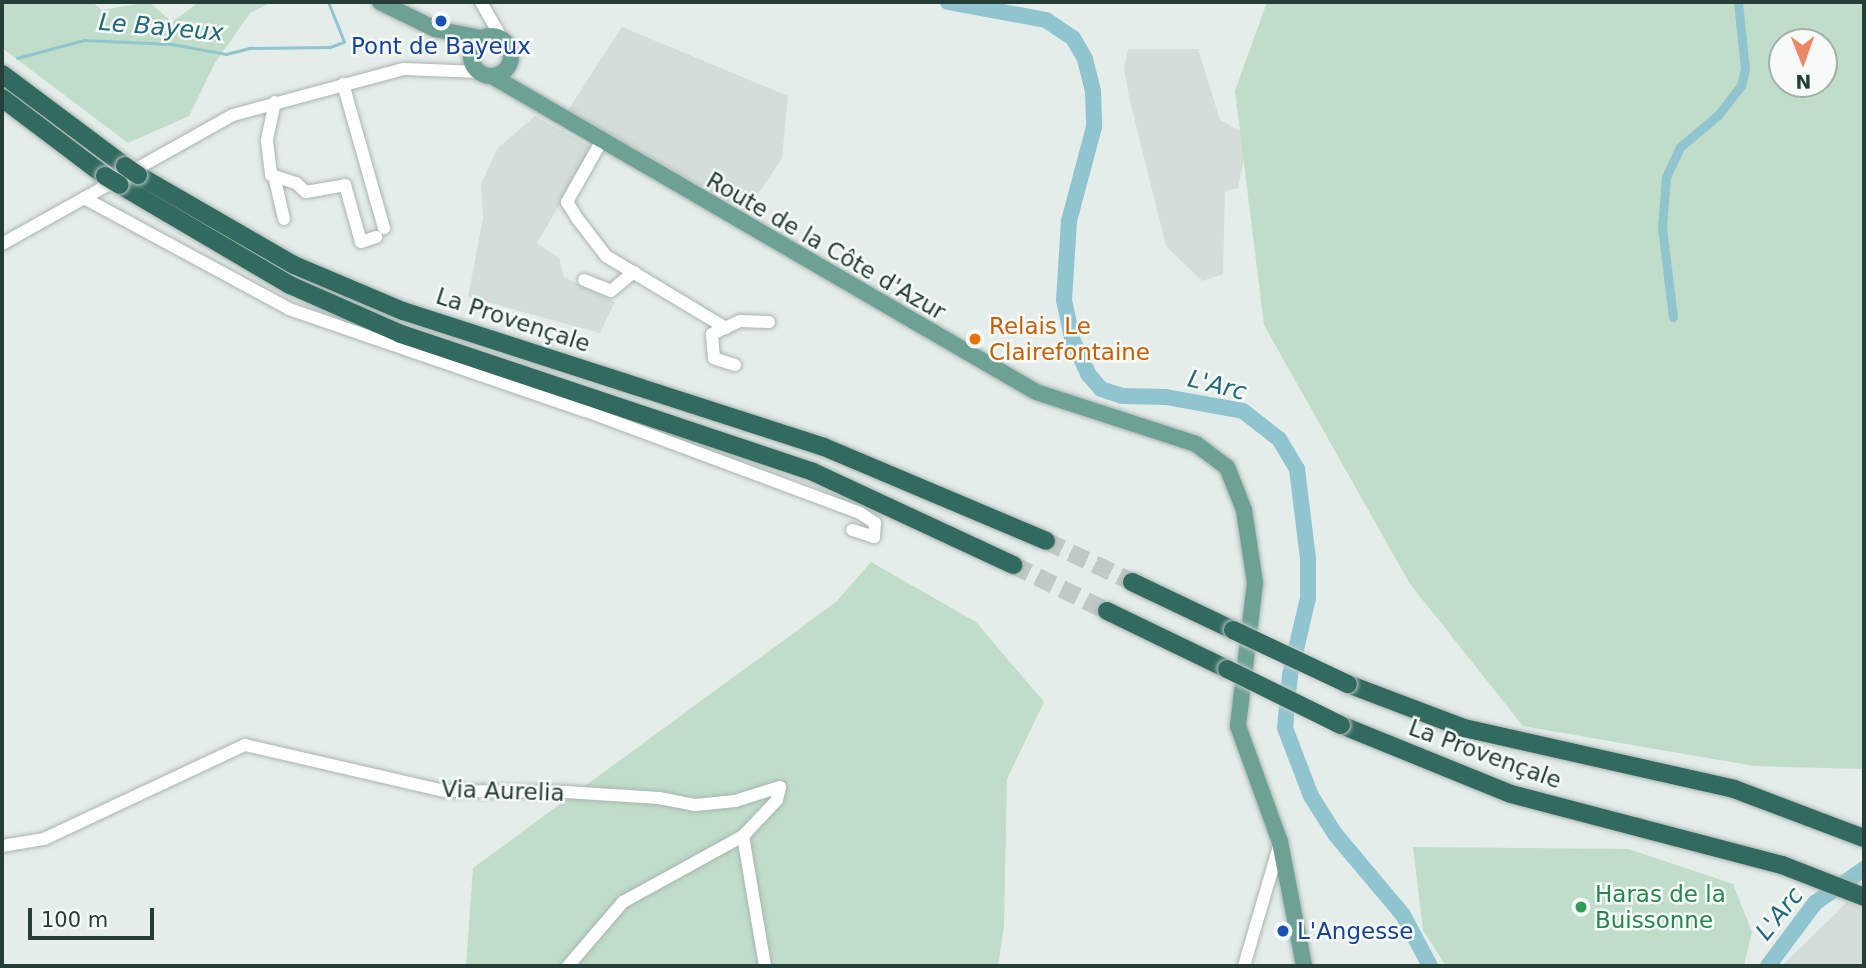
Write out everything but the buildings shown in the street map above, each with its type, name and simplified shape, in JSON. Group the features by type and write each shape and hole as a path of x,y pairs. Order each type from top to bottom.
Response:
{"highway":[{"name":"La Provençale","path":"2,74 132,171 294,265 403,311 824,447 1046,541"},
{"name":"La Provençale","path":"2,98 112,181 290,285 401,334 813,472 1013,565"},
{"name":"La Provençale","path":"1132,582 1348,684 1464,728 1734,789 1841,827 1864,838"},
{"name":"La Provençale","path":"1107,611 1341,725 1511,794 1782,865 1864,897"}],"main road":[{"name":"Route de la Côte d'Azur","path":"380,2 435,29 479,66 601,142 1036,392 1182,439 1218,458 1238,489 1254,569 1238,726 1280,842 1304,966"},
{"name":"Route de la Côte d'Azur","path":"435,29 490,34 511,50 511,61 519,78 552,112"},
{"path":"490,34 479,66 504,71 511,61"}],"street":[{"path":"481,2 490,34"},
{"path":"2,244 213,125 275,102 404,69 479,66"},
{"path":"275,180 296,183 306,192 345,185 361,242 380,233 343,84"},
{"path":"275,102 267,141 284,219"},
{"path":"601,142 568,202 606,256 726,328"},
{"path":"84,198 289,309 586,411 860,513 875,523 874,537 852,530"},
{"path":"584,280 611,291 634,272"},
{"path":"735,365 711,354 712,334 740,321 769,322"},
{"name":"Via Aurelia","path":"2,846 44,839 229,750 264,747 348,772 444,791 579,793 695,805 735,802 780,787 777,800 743,835"},
{"path":"568,966 623,902 743,835 765,966"},
{"path":"1244,966 1280,842"}],"shaded area":[{"path":"622,27 788,96 782,158 746,212 568,110"},
{"path":"1128,49 1198,49 1220,120 1249,136 1238,188 1225,191 1223,274 1202,281 1166,246 1129,97 1124,68"},
{"path":"535,116 593,148 537,243 559,258 564,277 615,302 600,333 468,297 483,218 481,184 497,149"},
{"path":"1847,902 1864,910 1864,966 1782,966"}],"green space":[{"path":"2,2 92,2 102,10 149,2 172,22 199,2 272,2 250,13 215,63 189,116 128,143 2,48"},
{"path":"1267,2 1864,2 1864,769 1754,766 1523,726 1410,584 1264,325 1235,91"},
{"path":"871,562 976,622 1044,702 1007,779 1004,926 998,966 466,966 473,868 836,602"},
{"name":"Haras de la Buissonne","path":"1413,847 1628,849 1733,884 1752,932 1744,966 1446,966 1423,930"}],"waterway":[{"name":"Le Bayeux","path":"17,58 84,40 172,44 226,54 250,48 330,47 344,42 328,2"},
{"name":"L'Arc","path":"948,2 1046,20 1073,38 1085,59 1093,92 1094,127 1069,221 1064,300 1072,339 1088,374 1101,389 1122,396 1166,397 1243,411 1279,439 1297,469 1308,559 1308,598 1290,675 1285,728 1311,796 1335,834 1403,915 1430,966"},
{"path":"1673,317 1662,227 1666,177 1680,147 1718,115 1741,86 1745,69 1738,2"},
{"name":"L'Arc","path":"1768,966 1815,903 1864,869"}],"tunnel":[{"path":"1046,541 1132,582"},
{"path":"1013,565 1107,611"}],"place":[{"name":"Pont de Bayeux","path":"441,21"},
{"name":"Relais Le Clairefontaine","path":"975,339"},
{"name":"Haras de la Buissonne","path":"1581,907"},
{"name":"L'Angesse","path":"1283,931"}]}
